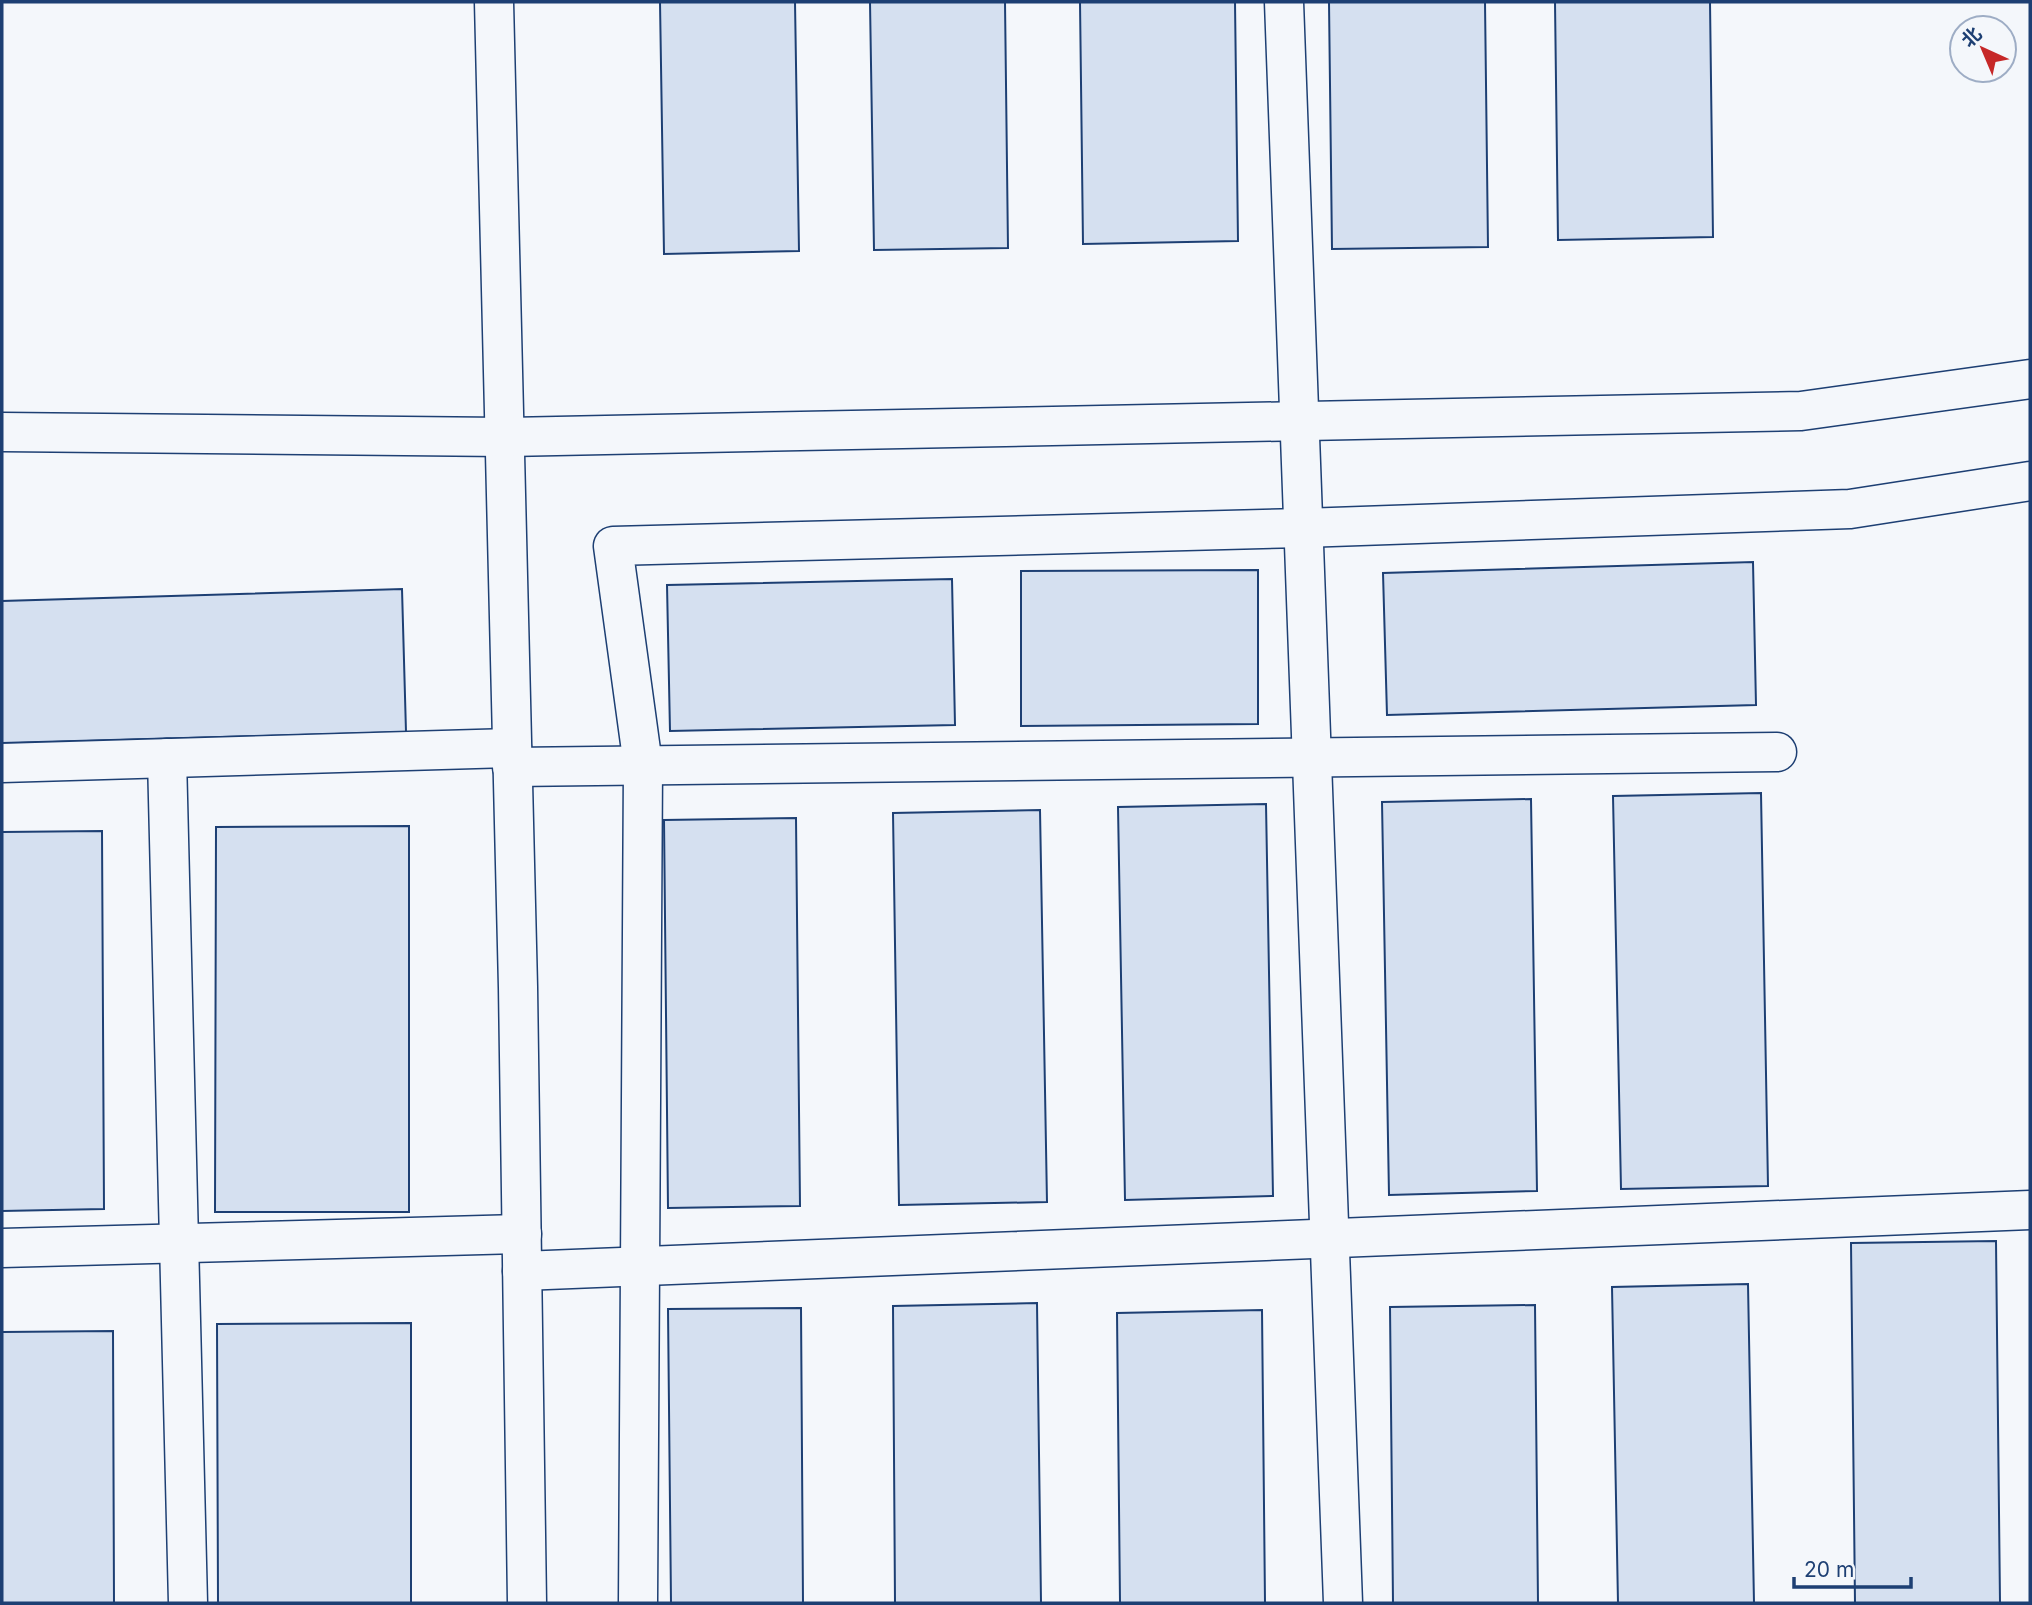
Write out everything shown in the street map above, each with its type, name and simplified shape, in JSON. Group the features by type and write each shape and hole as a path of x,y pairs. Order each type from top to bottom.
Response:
{"street":[{"path":"494,2 512,757 527,1603"},
{"path":"1284,2 1343,1603"},
{"path":"2,432 504,437 1801,411 2030,379"},
{"path":"638,1603 643,765 613,546 1303,528 1850,509 2030,481"},
{"path":"2,763 167,758 512,757 643,765 1777,752"},
{"path":"167,758 188,1603"},
{"path":"2,1248 179,1244 522,1253 638,1266 2030,1210"}],"building":[{"path":"660,2 795,2 799,251 664,254"},
{"path":"870,2 1005,2 1008,248 874,250"},
{"path":"1080,2 1235,2 1238,241 1083,244"},
{"path":"1329,2 1485,2 1488,247 1332,249"},
{"path":"1555,2 1710,2 1713,237 1558,240"},
{"path":"1753,562 1756,705 1387,715 1383,573"},
{"path":"1258,570 1258,724 1021,726 1021,571"},
{"path":"952,579 955,725 670,731 667,585"},
{"path":"402,589 406,732 2,743 2,601"},
{"path":"1761,793 1768,1186 1621,1189 1613,796"},
{"path":"1531,799 1537,1191 1389,1195 1382,802"},
{"path":"1266,804 1273,1196 1125,1200 1118,807"},
{"path":"1040,810 1047,1202 899,1205 893,813"},
{"path":"796,818 800,1206 668,1208 664,820"},
{"path":"409,826 409,1212 215,1212 216,827"},
{"path":"102,831 104,1209 2,1211 2,832"},
{"path":"1996,1241 2000,1603 1855,1603 1851,1243"},
{"path":"1748,1284 1754,1603 1618,1603 1612,1287"},
{"path":"1037,1303 1041,1603 895,1603 893,1306"},
{"path":"1535,1305 1538,1603 1393,1603 1390,1307"},
{"path":"801,1308 803,1603 671,1603 668,1309"},
{"path":"1262,1310 1265,1603 1120,1603 1117,1313"},
{"path":"411,1323 411,1603 218,1603 217,1324"},
{"path":"113,1331 114,1603 2,1603 2,1332"}]}
